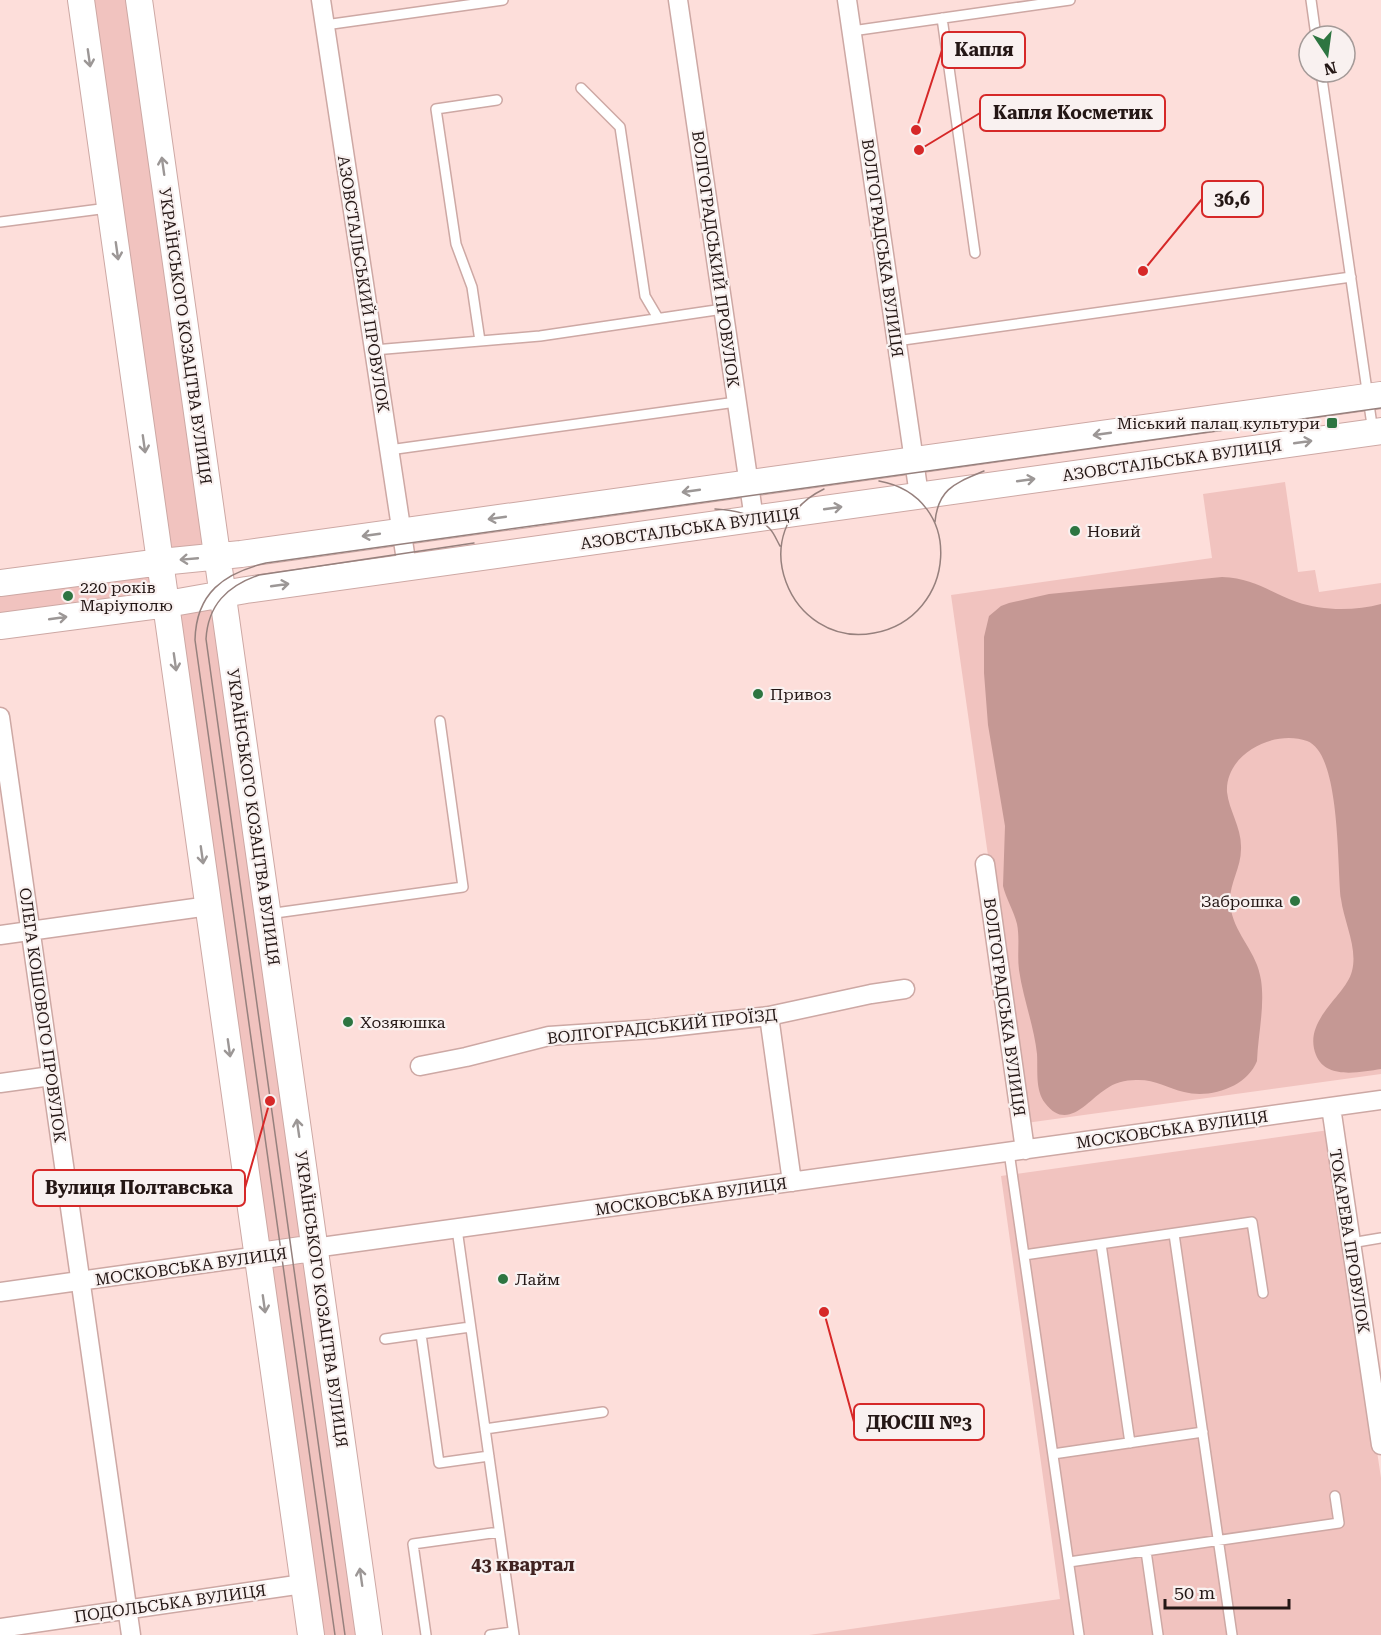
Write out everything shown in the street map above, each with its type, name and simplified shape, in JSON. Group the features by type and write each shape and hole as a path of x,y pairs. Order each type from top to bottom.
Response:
{"street":[{"path":"81,0 310,1635"},
{"name":"УКРАЇНСЬКОГО КОЗАЦТВА ВУЛИЦЯ","path":"139,0 369,1635"},
{"name":"АЗОВСТАЛЬСЬКИЙ ПРОВУЛОК","path":"321,0 407,567"},
{"name":"ВОЛГОГРАДСЬКИЙ ПРОВУЛОК","path":"678,0 754,519"},
{"name":"ВОЛГОГРАДСЬКА ВУЛИЦЯ","path":"848,0 919,495"},
{"path":"0,583 160,562 218,557 1374,396"},
{"name":"АЗОВСТАЛЬСЬКА ВУЛИЦЯ","path":"0,626 1377,431"},
{"name":"ОЛЕГА КОШОВОГО ПРОВУЛОК","path":"0,717 131,1635"},
{"name":"ВОЛГОГРАДСЬКА ВУЛИЦЯ","path":"985,864 1017,1151"},
{"path":"0,935 209,906"},
{"name":"ВОЛГОГРАДСЬКИЙ ПРОЇЗД","path":"420,1066 549,1036 653,1029 769,1016 905,989"},
{"path":"769,1016 792,1182"},
{"path":"0,1083 51,1076"},
{"name":"МОСКОВСЬКА ВУЛИЦЯ","path":"0,1292 1381,1100"},
{"name":"ТОКАРЕВА ПРОВУЛОК","path":"1330,1107 1381,1445"},
{"name":"ПОДОЛЬСЬКА ВУЛИЦЯ","path":"0,1628 303,1584"}],"lane":[{"path":"325,25 503,0"},
{"path":"852,31 1070,0"},
{"path":"1311,0 1314,24"},
{"path":"942,18 975,253"},
{"path":"1323,84 1351,277 1374,396 1377,431"},
{"path":"581,88 621,127 645,296 658,318"},
{"path":"480,341 472,287 456,244 436,109 497,100"},
{"path":"0,222 111,208"},
{"path":"896,341 1351,277"},
{"path":"374,350 540,336 723,309"},
{"path":"389,450 736,402"},
{"path":"268,914 463,887 440,721"},
{"path":"1017,1151 1024,1256 1079,1635"},
{"path":"1024,1256 1252,1222 1263,1293"},
{"path":"457,1229 513,1633 490,1635"},
{"path":"1174,1234 1232,1635"},
{"path":"1351,1243 1381,1238"},
{"path":"1101,1244 1130,1443"},
{"path":"385,1340 470,1327"},
{"path":"421,1334 439,1463 489,1456"},
{"path":"485,1429 603,1412"},
{"path":"1053,1454 1203,1432"},
{"path":"1069,1562 1339,1523 1335,1496"},
{"path":"426,1635 413,1544 499,1532"},
{"path":"1146,1551 1158,1635"}],"shaded area":[{"path":"87,0 134,0 211,551 165,554"},
{"path":"1285,482 1298,572 1315,570 1319,592 1381,583 1381,1074 1026,1123 951,595 1212,558 1203,494"},
{"path":"156,567 161,600 0,623 0,589"},
{"path":"1222,577 1243,580 1297,602 1317,607 1350,609 1381,604 1381,1069 1354,1072 1335,1071 1321,1063 1316,1055 1313,1042 1315,1031 1326,1009 1342,990 1352,971 1352,944 1341,899 1335,813 1326,766 1318,750 1307,741 1294,738 1280,739 1267,742 1243,756 1234,766 1227,792 1241,841 1239,865 1230,894 1231,910 1237,928 1259,970 1262,990 1257,1061 1252,1070 1236,1084 1205,1094 1184,1092 1149,1081 1124,1081 1109,1087 1077,1111 1061,1115 1045,1103 1040,1092 1036,1044 1019,970 1017,924 1003,886 1005,826 988,725 984,673 984,637 989,616 1001,606 1009,603 1049,594"},
{"path":"218,600 309,1244 262,1250 173,608"},
{"path":"1329,1130 1381,1478 1381,1635 809,1635 1060,1599 1001,1176"},
{"path":"310,1255 364,1635 316,1635 264,1261"}],"tram line":[{"path":"335,1635 195,640 201,610 215,588 225,579 237,573 266,563 1381,408"},
{"path":"935,522 944,494 957,483 984,471"},
{"path":"824,489 799,507 785,531 781,556 786,582 799,605 819,623 844,633 874,633 902,623 922,605 935,583 941,557 938,532 927,509 907,492 879,481"},
{"path":"715,509 751,516 771,531 780,546"},
{"path":"345,1635 206,639 211,616 221,598 238,585 259,575 474,543"}],"place":[{"name":"Капля","path":"916,130"},
{"name":"Капля Косметик","path":"919,150"},
{"name":"36,6","path":"1143,271"},
{"name":"Міський палац культури","path":"1332,423"},
{"name":"Новий","path":"1075,531"},
{"name":"220 років Маріуполю","path":"68,596"},
{"name":"Привоз","path":"758,694"},
{"name":"Заброшка","path":"1295,901"},
{"name":"Хозяюшка","path":"348,1022"},
{"name":"Вулиця Полтавська","path":"270,1101"},
{"name":"Лайм","path":"503,1279"},
{"name":"ДЮСШ №3","path":"824,1312"}],"district":[{"name":"43 квартал","path":"523,1565"}]}
